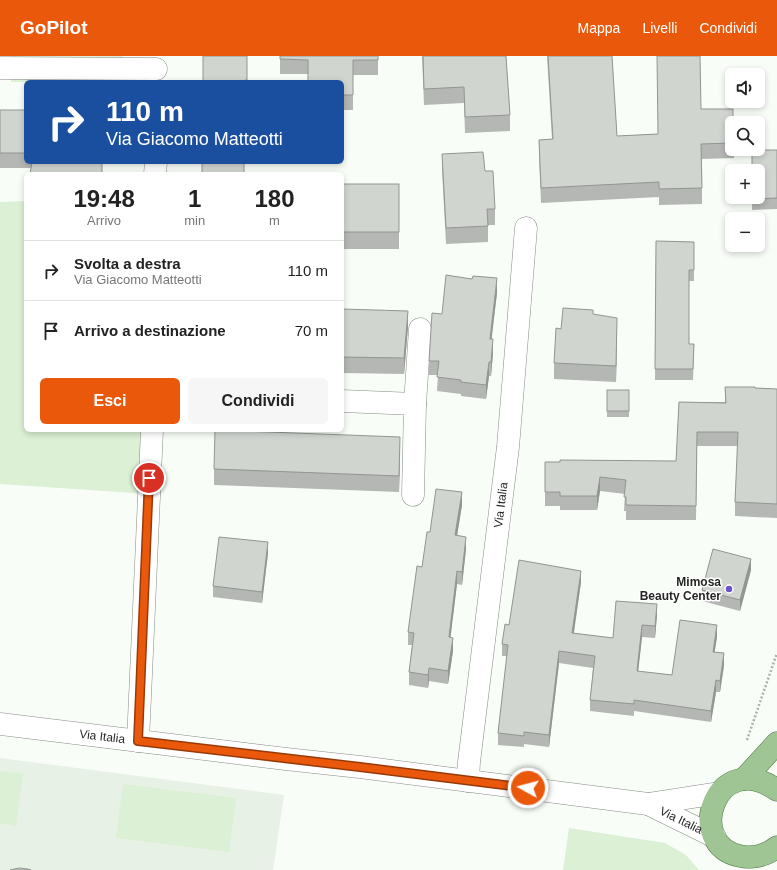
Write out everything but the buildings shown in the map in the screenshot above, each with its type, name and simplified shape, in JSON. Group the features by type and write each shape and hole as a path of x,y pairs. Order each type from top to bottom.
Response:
{"main road":[{"path":"744,779 777,742"},
{"path":"764,858 748,858 722,852 711,826 710,814 713,803 719,793 726,786 735,781 756,779 768,783 777,790"}],"street":[{"path":"0,68 156,69"},
{"path":"0,82 24,82"},
{"name":"Via Italia","path":"468,780 508,447 526,228"},
{"path":"413,495 415,404 420,329"},
{"path":"344,402 415,404"},
{"path":"138,741 152,432"},
{"name":"Via Italia","path":"0,724 468,780 648,804 719,793"},
{"name":"Via Italia","path":"648,804 722,852"}],"path":[{"path":"745,743 777,654"}],"shaded area":[{"path":"0,758 284,795 273,870 0,870"}],"green space":[{"path":"11,56 122,56 120,80 24,80 24,82 11,82"},
{"path":"24,201 24,432 152,432 148,494 0,484 0,202"},
{"path":"0,771 23,774 16,826 0,823"},
{"path":"123,784 236,798 229,852 116,838"},
{"path":"569,828 665,843 686,855 699,870 563,870"}],"place":[{"name":"Mimosa Beauty Center","path":"729,589"}],"route":[{"path":"149,478 138,741 528,788"}]}
